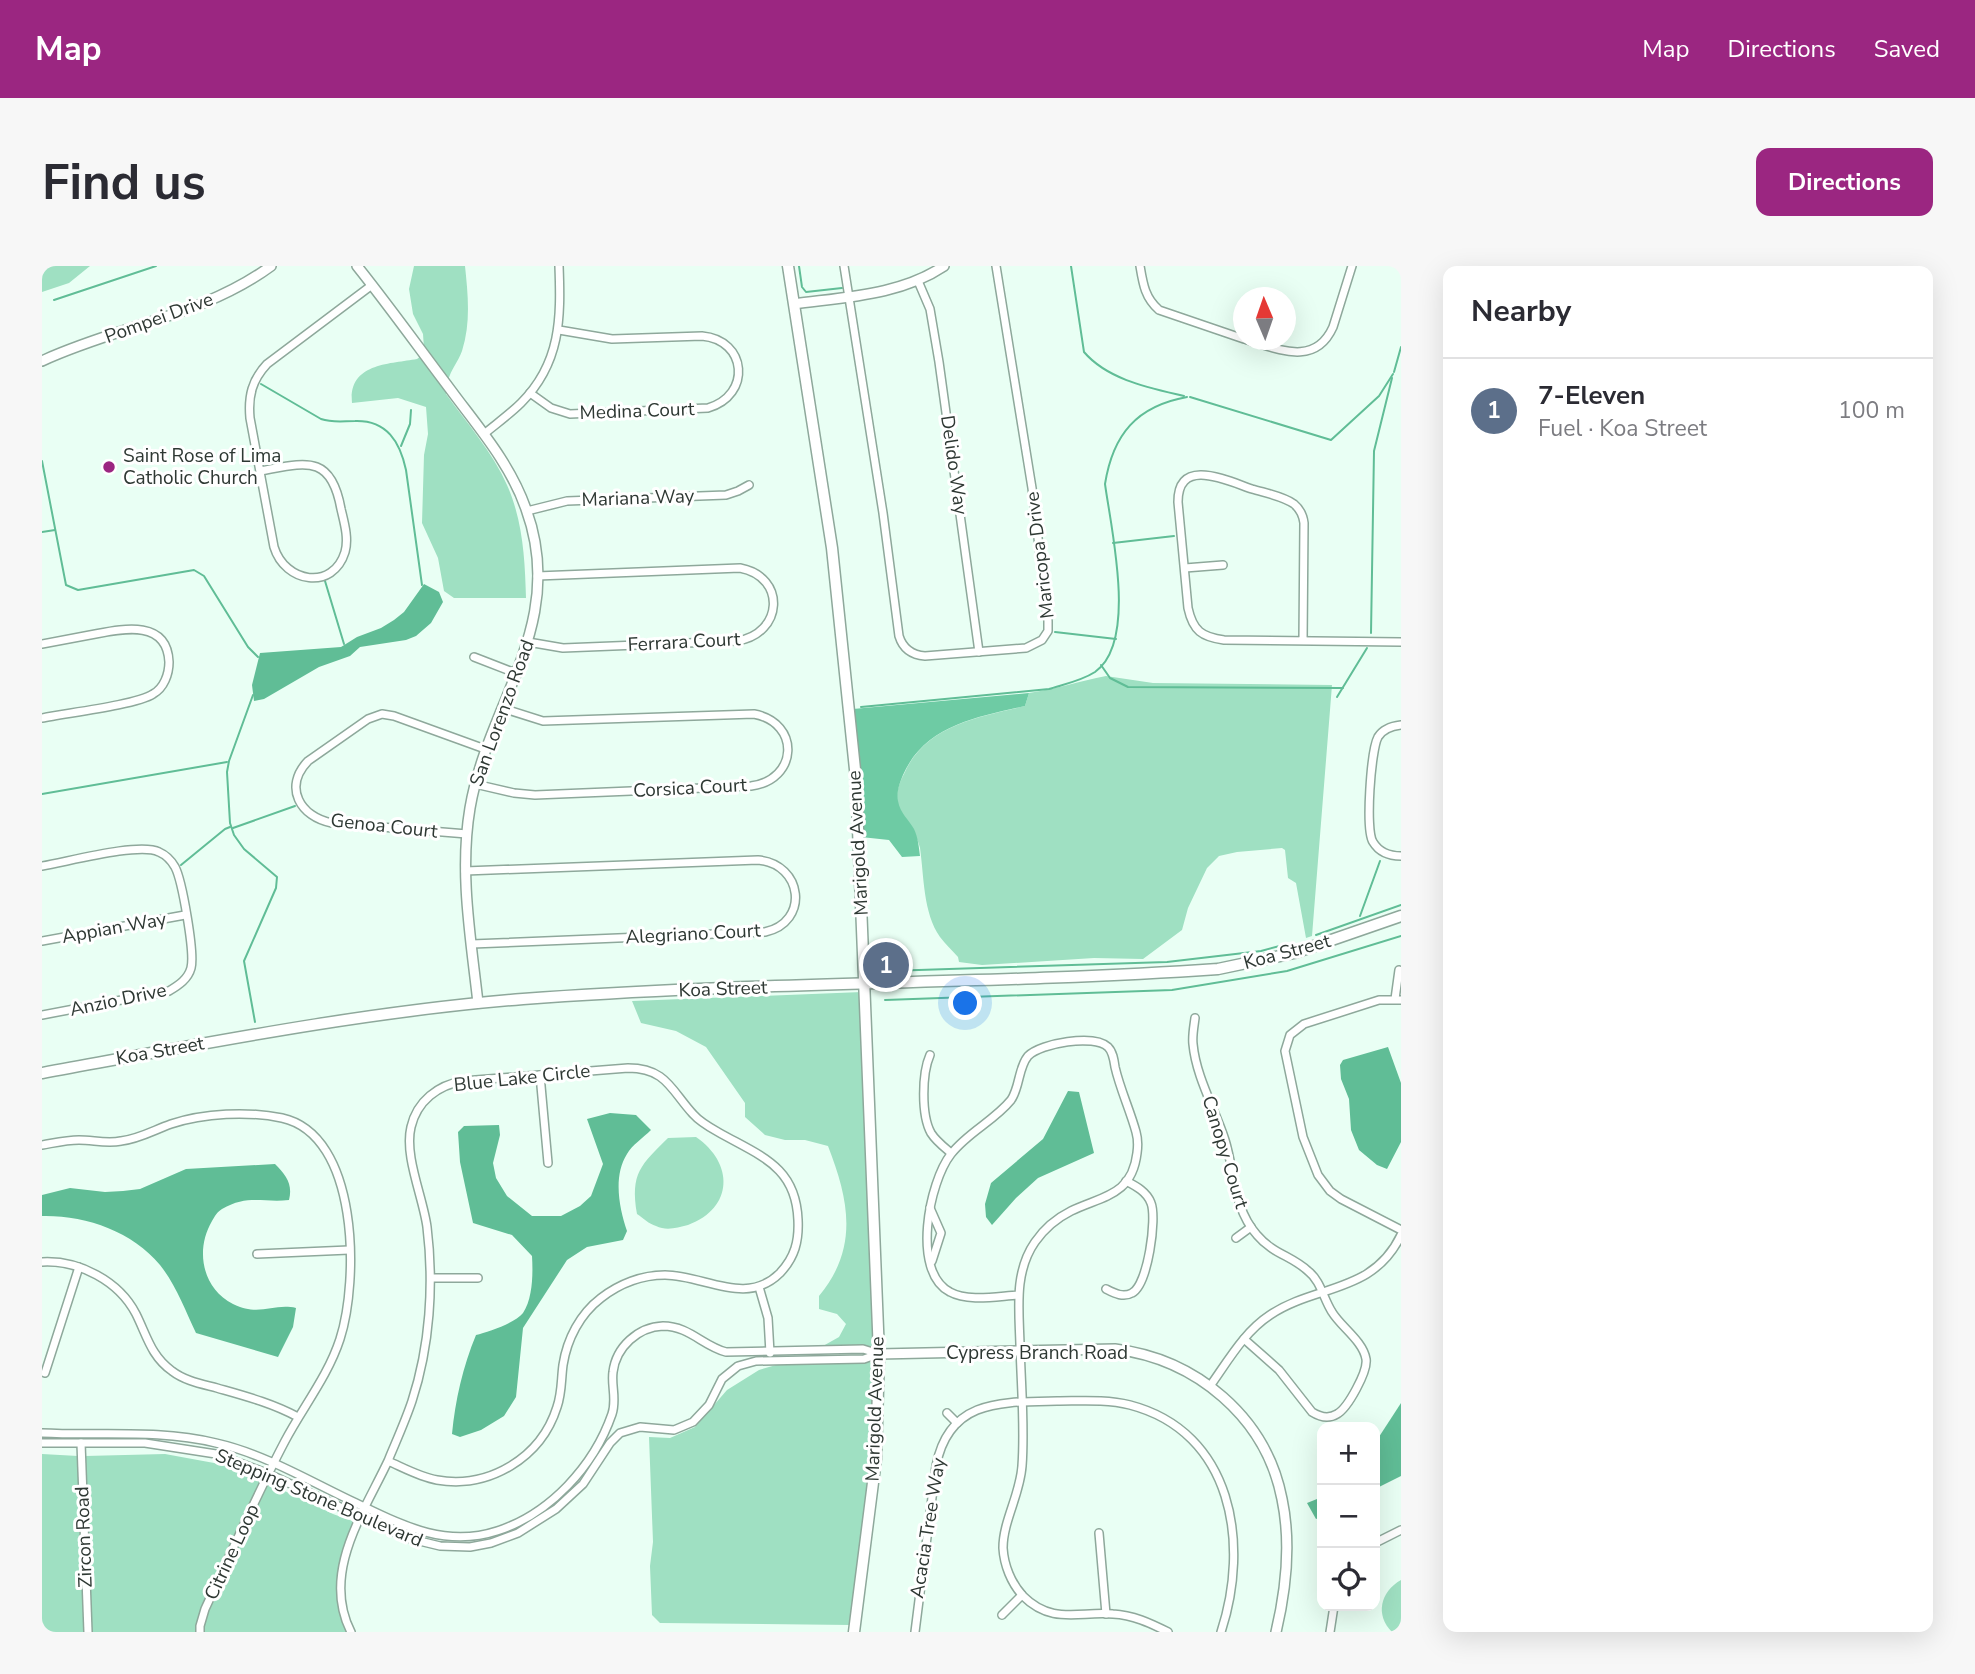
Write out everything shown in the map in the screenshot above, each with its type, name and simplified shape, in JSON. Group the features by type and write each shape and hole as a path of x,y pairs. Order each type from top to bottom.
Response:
{"main road":[{"name":"Marigold Avenue","path":"788,266 827,511 856,779 878,1354 876,1459 854,1632"},
{"name":"Koa Street","path":"42,1073 266,1032 478,1003 558,997 1218,968 1294,953 1401,916"}],"street":[{"name":"Pompei Drive","path":"42,361 205,303 240,287 271,266"},
{"name":"San Lorenzo Road","path":"358,266 507,467 527,511 536,554 534,617 528,642 518,674 485,749 475,784 467,835 465,871 478,1003"},
{"path":"484,434 530,393 548,362 559,330 559,266"},
{"name":"Maricopa Drive","path":"844,266 901,641 911,653 921,656 1031,647 1042,640 1048,627 1032,488 996,266"},
{"path":"794,304 888,289 918,281 944,266"},
{"path":"1140,266 1144,291 1159,310 1233,335"},
{"path":"1285,350 1307,351 1318,346 1328,336 1352,266"},
{"name":"Delido Way","path":"918,281 930,309 939,362 979,652"},
{"path":"260,471 306,464 320,469 333,480 338,492 347,541 341,561 332,570 318,577 300,577 290,572 279,559 274,547 260,471 249,409 250,392 259,374 272,360 372,285"},
{"name":"Medina Court","path":"530,393 557,411 578,414 708,408 728,399 737,385 739,373 736,358 727,345 714,338 702,336 612,339 559,330"},
{"path":"1303,641 1304,523 1301,512 1293,503 1207,475 1198,474 1189,478 1182,484 1178,495 1185,568 1191,619 1196,629 1205,637 1224,640 1303,641 1401,642"},
{"name":"Mariana Way","path":"527,511 560,501 726,495 749,485"},
{"path":"1185,568 1223,565"},
{"name":"Ferrara Court","path":"528,642 563,648 744,640 756,636 765,628 773,609 773,597 766,583 757,574 740,569 537,576"},
{"path":"42,644 124,629 139,629 150,632 160,640 169,660 168,674 163,684 148,697 42,718"},
{"path":"474,657 518,674"},
{"name":"Corsica Court","path":"475,784 514,793 535,794 751,786 773,779 786,759 787,744 782,730 770,719 754,714 542,721 502,708"},
{"name":"Genoa Court","path":"467,835 324,821 308,813 301,805 297,795 297,779 308,761 377,715 394,716 485,749"},
{"path":"1401,725 1386,729 1376,740 1368,826 1372,841 1379,849 1389,855 1401,856"},
{"name":"Anzio Drive","path":"42,866 137,849 159,852 168,858 176,869 193,959 190,971 180,985 164,992 42,1015"},
{"name":"Alegriano Court","path":"465,871 758,860 776,864 786,871 795,891 794,907 789,917 779,927 765,932 472,944"},
{"name":"Appian Way","path":"42,941 186,915"},
{"path":"1210,1385 1244,1339 1274,1312 1355,1282 1387,1256 1401,1233 1341,1199 1318,1175 1303,1137 1285,1051 1290,1035 1300,1026 1380,1000 1398,999 1399,970"},
{"name":"Canopy Court","path":"1195,1018 1192,1042 1196,1060 1224,1139 1240,1206 1251,1227 1271,1249 1311,1273 1333,1315 1368,1353 1365,1371 1344,1408 1322,1420 1312,1412 1279,1370 1244,1339"},
{"path":"1019,1295 957,1296 937,1282 931,1265 928,1225 930,1204 937,1180 951,1153 1009,1103 1016,1092 1025,1055 1058,1043 1093,1041 1108,1047 1112,1055 1137,1138 1136,1161 1126,1181 1111,1195 1069,1212 1044,1231 1024,1262 1019,1295 1021,1472 1004,1536 1003,1551 1008,1571 1022,1595 1043,1609 1058,1615 1106,1614 1139,1619 1168,1632"},
{"path":"930,1055 925,1073 926,1121 933,1135 951,1153"},
{"name":"Blue Lake Circle","path":"351,1632 344,1618 339,1596 340,1572 346,1549 388,1461 412,1401 425,1349 430,1278 426,1223 410,1149 410,1132 416,1112 431,1095 450,1084 628,1068 651,1071 670,1084 701,1122 766,1160 782,1172 792,1187 797,1202 797,1245 785,1268 759,1287"},
{"path":"540,1075 548,1163"},
{"name":"Citrine Loop","path":"42,1145 70,1140 118,1142 173,1123 221,1116 267,1116 290,1120 316,1137 330,1157 345,1205 349,1250 348,1308 340,1338 328,1369 273,1463 205,1609 200,1632"},
{"path":"1106,1289 1123,1295 1134,1292 1141,1283 1148,1256 1152,1203 1143,1191 1126,1181"},
{"path":"930,1204 941,1233 931,1265"},
{"path":"1236,1238 1251,1227"},
{"path":"257,1254 349,1250"},
{"path":"42,1262 79,1267 111,1284 135,1313 151,1351 176,1374 194,1382 264,1401 298,1417"},
{"path":"45,1373 79,1267"},
{"path":"388,1461 428,1478 457,1481 489,1476 517,1462 540,1440 554,1416 560,1399 564,1359 573,1331 592,1306 620,1285 638,1279 661,1275 689,1278 732,1289 759,1287 768,1318 770,1361"},
{"path":"430,1278 478,1278"},
{"name":"Stepping Stone Boulevard","path":"42,1433 111,1432 181,1436 217,1443 273,1463 410,1529 436,1536 469,1536 502,1529 528,1516 554,1498 584,1467 614,1409 613,1374 616,1360 626,1343 637,1334 654,1327 673,1327 685,1330 720,1350 863,1349 878,1354"},
{"name":"Cypress Branch Road","path":"878,1354 1101,1349 1128,1351 1170,1363 1210,1385 1237,1410 1254,1431 1267,1454 1280,1490 1285,1516 1285,1556 1277,1632"},
{"name":"Stepping Stone Boulevard","path":"42,1443 145,1443 181,1447 226,1457 407,1538 433,1545 470,1547 510,1537 535,1524 573,1495 588,1479 610,1443 620,1433 635,1428 669,1430 689,1424 704,1413 720,1382 734,1369 749,1362 864,1359 878,1354"},
{"name":"Acacia Tree Way","path":"915,1632 937,1458 943,1442 957,1423 986,1405 1095,1400 1132,1405 1170,1422 1203,1452 1222,1484 1232,1520 1230,1595 1221,1632"},
{"path":"947,1413 957,1423"},
{"name":"Zircon Road","path":"81,1443 88,1632"},
{"path":"1380,1540 1401,1530"},
{"path":"1099,1533 1106,1614"},
{"path":"1002,1615 1022,1595"},
{"path":"1330,1632 1333,1611"}],"shaded area":[{"path":"42,266 90,266 69,283 42,292"},
{"path":"414,266 465,266 467,330 462,351 448,381 424,349 423,334 413,314 409,289"},
{"path":"421,356 487,450 507,485 520,527 526,598 454,598 444,591 438,558 422,523 424,455 428,434 426,407 398,398 352,403 357,380 364,373 373,368"},
{"path":"424,584 439,592 443,602 431,623 416,636 360,647 350,656 319,667 264,699 254,701 252,685 260,653 341,647 394,620 404,612"},
{"path":"1106,676 1153,683 1332,685 1312,936 1306,938 1296,883 1288,878 1285,850 1282,848 1219,856 1207,868 1188,908 1182,930 1143,959 1094,958 982,965 959,962 958,957 940,937 930,917 920,848 898,806 898,790 913,757 925,744 955,726 1025,706 1029,693"},
{"path":"1029,693 1025,706 989,714 955,726 939,734 913,758 902,778 898,798 901,809 915,832 920,856 902,857 889,840 861,837 853,709"},
{"path":"862,992 875,1349 863,1345 823,1346 839,1337 846,1324 837,1314 819,1309 819,1296 832,1278 845,1242 845,1205 828,1146 765,1135 745,1117 745,1103 706,1047 676,1031 641,1023 632,1001"},
{"path":"1388,1047 1401,1083 1401,1142 1387,1169 1377,1165 1359,1150 1351,1130 1349,1099 1341,1079 1340,1065 1343,1060"},
{"path":"1068,1091 1079,1092 1094,1153 1038,1178 992,1225 986,1217 985,1204 991,1183 1043,1139"},
{"path":"610,1113 636,1115 651,1130 629,1151 620,1172 620,1202 627,1231 623,1240 587,1247 567,1260 523,1328 516,1397 504,1416 481,1430 460,1437 452,1434 460,1384 476,1335 508,1324 523,1313 531,1293 532,1270 532,1256 512,1235 473,1223 460,1162 458,1132 464,1126 499,1125 500,1135 493,1163 496,1178 507,1196 532,1216 561,1216 580,1206 591,1196 603,1164 587,1119"},
{"path":"696,1137 717,1159 724,1184 721,1197 714,1208 688,1225 668,1229 651,1224 637,1214 635,1200 637,1179 644,1163 668,1138"},
{"path":"275,1164 288,1180 289,1200 248,1200 222,1209 207,1232 203,1256 204,1267 214,1288 233,1304 258,1310 296,1308 293,1327 278,1357 196,1333 166,1273 149,1253 122,1234 75,1218 42,1216 42,1195 70,1188 123,1191 140,1189 186,1169"},
{"path":"876,1359 873,1458 852,1625 660,1623 652,1615 650,1566 653,1542 649,1437 670,1438 695,1427 727,1390 759,1370 776,1365 864,1362"},
{"path":"1401,1403 1401,1476 1380,1486 1380,1485 1380,1435"},
{"path":"42,1454 78,1456 85,1632 42,1632"},
{"path":"165,1454 225,1465 262,1481 202,1607 197,1632 91,1632 85,1456"},
{"path":"268,1483 355,1522 337,1576 338,1604 347,1632 203,1632 208,1610"},
{"path":"1317,1499 1317,1519 1316,1519 1307,1503"},
{"path":"1401,1580 1401,1632 1392,1632 1383,1618 1382,1604 1388,1591"}],"waterway":[{"path":"54,300 156,266"},
{"path":"799,266 802,287 806,292 842,288"},
{"path":"1071,266 1084,352 1094,362 1117,376 1184,396"},
{"path":"1394,372 1401,347"},
{"path":"1190,397 1331,440 1379,396 1393,374"},
{"path":"1371,633 1374,451 1392,378"},
{"path":"261,384 321,419 376,424 396,442 406,470 422,585"},
{"path":"861,707 1049,689 1095,672 1108,657 1116,636 1119,611 1116,555 1105,484 1114,451 1121,437 1141,415 1169,401 1187,397"},
{"path":"401,446 410,424 411,410"},
{"path":"42,461 66,585 78,590 194,570 204,576 248,647 258,657"},
{"path":"42,532 55,530"},
{"path":"1113,543 1174,536"},
{"path":"325,581 344,644"},
{"path":"1055,632 1116,639"},
{"path":"1337,697 1367,648"},
{"path":"1101,665 1110,678 1128,687 1343,688"},
{"path":"253,695 227,772 230,823 234,835 244,849 277,877 276,888 244,961 255,1022"},
{"path":"42,794 227,762"},
{"path":"233,828 295,806"},
{"path":"181,865 230,827"},
{"path":"1360,916 1380,861"},
{"path":"1316,935 1401,905"},
{"path":"885,1000 1172,990 1287,971 1401,936"},
{"path":"888,971 1167,962 1261,951 1287,944"}],"place":[{"name":"Saint Rose of Lima Catholic Church","path":"109,467"},
{"name":"7-Eleven","path":"886,965"}]}
